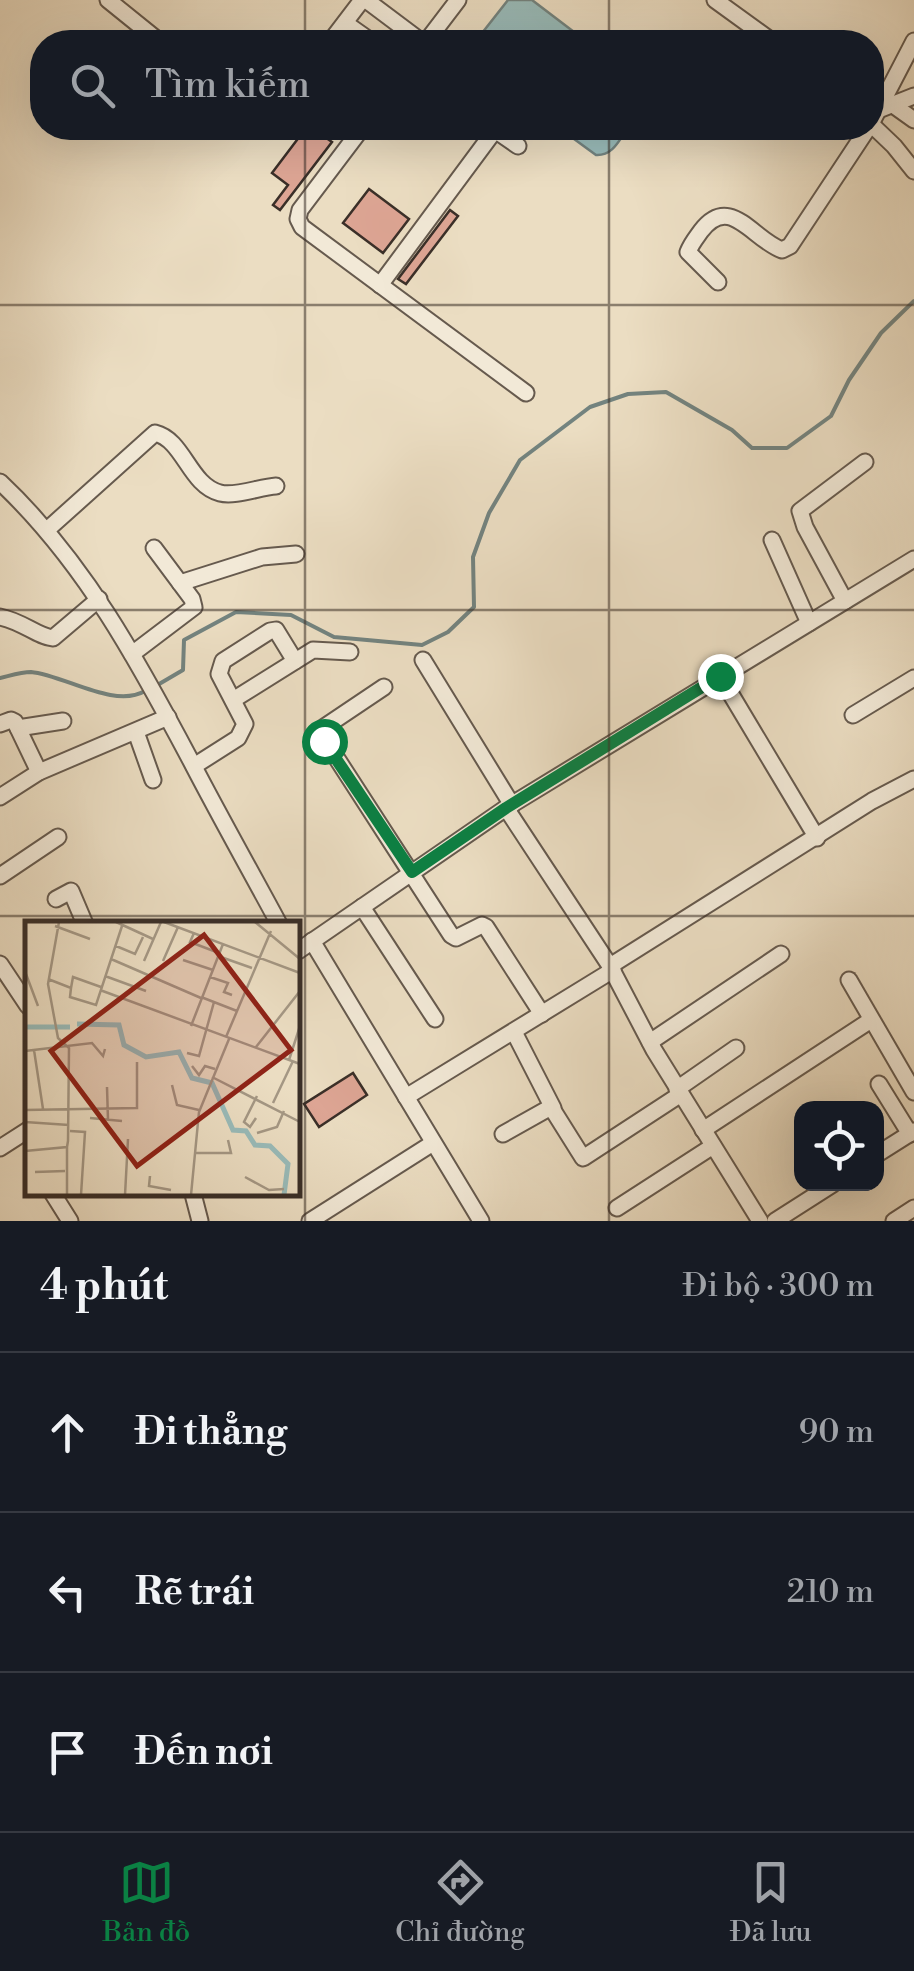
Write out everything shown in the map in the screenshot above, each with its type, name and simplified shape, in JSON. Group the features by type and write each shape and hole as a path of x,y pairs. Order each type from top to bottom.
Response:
{"street":[{"path":"108,0 145,30"},
{"path":"339,30 364,0 407,30"},
{"path":"434,30 458,0"},
{"path":"715,0 756,30"},
{"path":"384,30 393,20"},
{"path":"344,23 355,30"},
{"path":"884,97 914,41"},
{"path":"884,111 914,96"},
{"path":"893,105 914,120"},
{"path":"884,134 914,171"},
{"path":"353,140 300,210 298,219 302,227 526,393"},
{"path":"380,285 484,140"},
{"path":"510,140 518,146"},
{"path":"718,282 688,252 709,221 719,216 734,217 770,246 782,250 790,246 858,140"},
{"path":"48,529 155,433 170,441 197,476 218,492 276,486"},
{"path":"845,601 805,527 800,510 865,462"},
{"path":"0,482 48,529 99,599 157,697 277,921"},
{"path":"772,540 809,623"},
{"path":"132,654 194,607 154,548"},
{"path":"180,583 262,557 296,554"},
{"path":"300,949 509,807 914,559"},
{"path":"0,617 54,638 99,599"},
{"path":"194,766 242,732 245,724 219,668 223,662 270,631 280,633 296,660"},
{"path":"233,700 313,650 350,652"},
{"path":"422,660 509,807 612,968 650,1042 754,1219"},
{"path":"720,676 817,838"},
{"path":"853,715 914,678"},
{"path":"384,687 322,728 320,734 454,938 482,924 542,1014"},
{"path":"0,797 38,772 168,717"},
{"path":"0,724 11,720 18,728 38,772"},
{"path":"18,728 63,721"},
{"path":"136,732 154,780"},
{"path":"406,1097 514,1032 872,800 914,779"},
{"path":"0,876 58,837"},
{"path":"56,899 71,891 84,921"},
{"path":"362,907 435,1019"},
{"path":"312,941 481,1221"},
{"path":"650,1042 781,954"},
{"path":"0,964 25,1002"},
{"path":"848,980 914,1092"},
{"path":"703,1130 872,1020"},
{"path":"514,1032 583,1158 736,1048"},
{"path":"879,1084 912,1132 884,1150"},
{"path":"503,1134 553,1108"},
{"path":"0,1148 25,1138"},
{"path":"310,1221 433,1143"},
{"path":"617,1208 713,1146"},
{"path":"775,1221 822,1191"},
{"path":"54,1196 70,1221"},
{"path":"194,1196 200,1221"},
{"path":"894,1221 914,1208"}],"water":[{"path":"508,0 532,0 571,30 484,30"},
{"path":"575,140 619,140 611,150 596,155"}],"building":[{"path":"297,140 332,142 280,210 273,205 288,185 272,173"},
{"path":"369,189 409,219 383,253 343,223"},
{"path":"450,210 458,216 406,284 398,279"},
{"path":"353,1073 367,1095 319,1127 304,1104"}],"waterway":[{"path":"154,687 183,670 184,640 236,612 291,615 334,637 422,645 448,632 474,607 473,557 489,513 520,460 590,407 628,394 666,392 732,430 752,448 787,448 831,416 849,380 881,333 914,301"},
{"path":"0,678 31,672 104,694 133,695 145,691"}],"route":[{"path":"324,741 412,872 506,808 720,676"}]}
